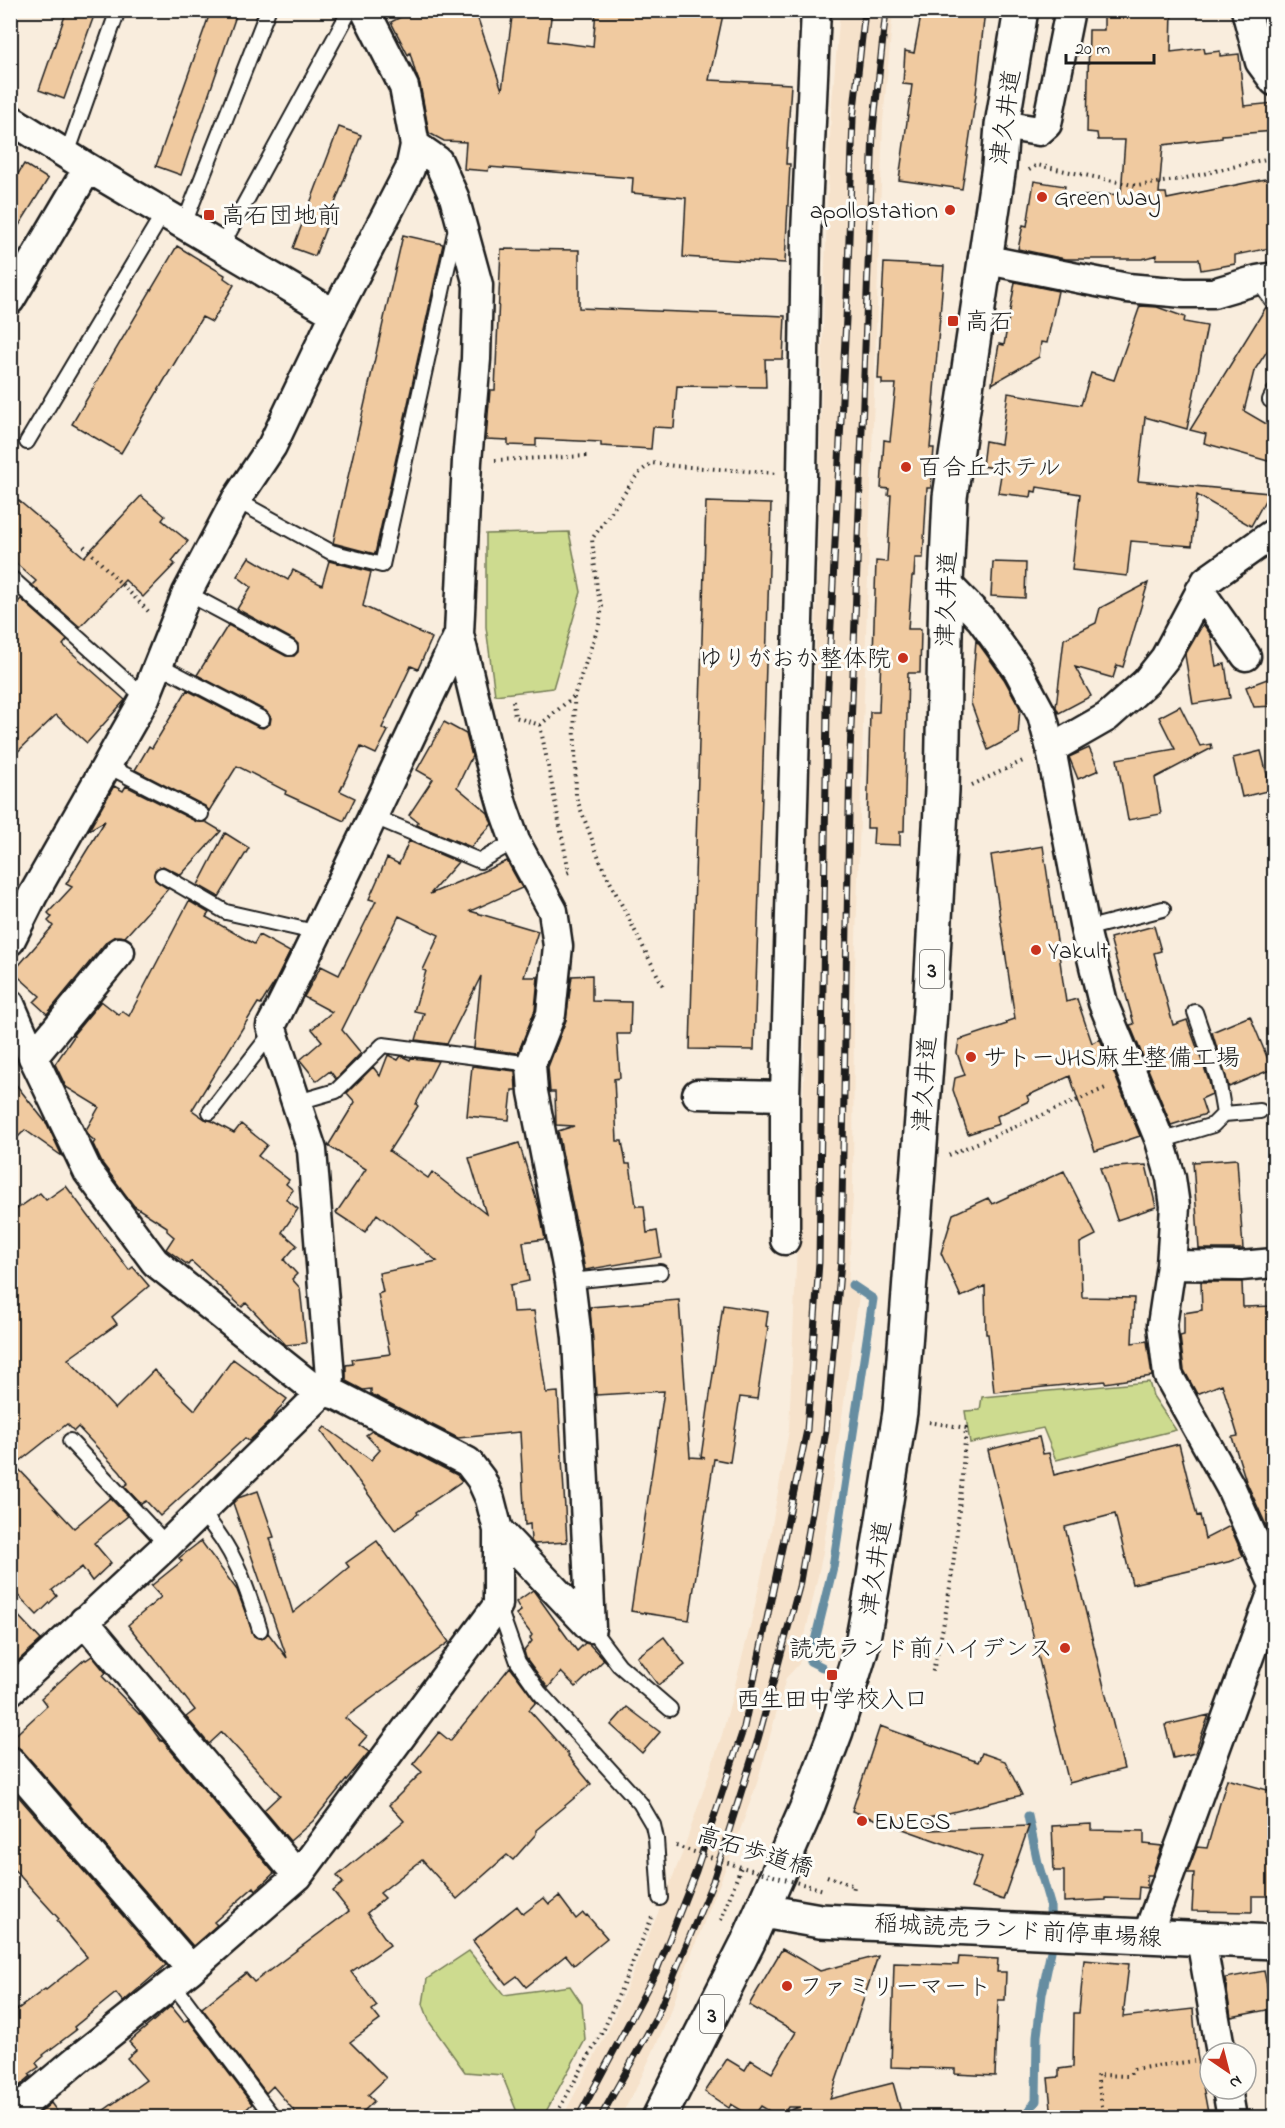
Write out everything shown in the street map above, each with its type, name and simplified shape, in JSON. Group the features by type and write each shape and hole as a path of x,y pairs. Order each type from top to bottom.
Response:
{"main road":[{"name":"津久井道","path":"659,2118 763,1911 806,1810 832,1741 861,1649 872,1589 900,1412 932,976 942,790 950,497 983,259 999,166 1002,125 1021,10"},
{"name":"稲城読売ランド前停車場線","path":"763,1911 820,1921 1275,1942"}],"street":[{"path":"10,941 33,895 145,698 187,593 236,500 272,446 335,314 410,169 415,145 404,87 365,10"},
{"path":"784,1240 785,1096 802,475 806,233 816,10"},
{"path":"1002,125 1040,131 1047,124 1070,10"},
{"path":"1246,10 1260,62 1275,81"},
{"path":"10,119 335,314"},
{"path":"415,145 438,161 454,197 478,285 476,359 467,461 459,634 503,807 515,841 553,911 558,946 551,1014 531,1064 533,1092 570,1281 577,1338 591,1628"},
{"path":"10,300 78,161"},
{"path":"983,259 1127,288 1184,293 1213,293 1266,278"},
{"path":"1051,748 1107,717 1146,682 1165,658 1206,581 1275,533"},
{"path":"946,583 981,619 1018,670 1042,715 1051,748 1085,929 1103,1003 1160,1141 1171,1178 1175,1206 1171,1265 1162,1325 1168,1375 1231,1488 1274,1590 1154,1911 1147,1936"},
{"path":"1200,591 1246,656"},
{"path":"10,1691 84,1620 168,1545 324,1391 330,1377 312,1150 272,1026 319,933 459,634"},
{"path":"33,1057 120,952"},
{"path":"10,1004 88,1172 155,1262 313,1388 337,1395 468,1462 481,1479 490,1499 498,1530 498,1605 298,1876 182,1976 10,2116"},
{"path":"697,1094 785,1096"},
{"path":"1171,1265 1241,1266 1275,1263"},
{"path":"498,1530 591,1628"},
{"path":"84,1620 298,1876"},
{"path":"10,1761 182,1976"},
{"path":"1201,1939 1209,2041"},
{"path":"1229,2101 1232,2118"}],"lane":[{"path":"78,161 118,10"},
{"path":"27,442 174,218 268,10"},
{"path":"221,247 350,10"},
{"path":"236,500 331,552 382,565 459,214"},
{"path":"1266,278 1275,303"},
{"path":"10,577 145,698"},
{"path":"187,593 290,648"},
{"path":"159,665 262,719"},
{"path":"108,766 201,814"},
{"path":"372,816 480,861 515,841"},
{"path":"162,875 226,912 319,933"},
{"path":"1085,929 1163,909"},
{"path":"1196,1012 1218,1079 1224,1114"},
{"path":"210,1112 273,1032"},
{"path":"298,1102 336,1091 382,1045 531,1064"},
{"path":"1160,1141 1213,1125 1224,1114 1260,1112"},
{"path":"570,1281 660,1272"},
{"path":"70,1441 168,1545"},
{"path":"201,1512 219,1532 244,1577 260,1630"},
{"path":"498,1605 518,1662 539,1692 640,1803 653,1825 660,1898"},
{"path":"591,1628 619,1665 670,1709"},
{"path":"182,1976 273,2117"}],"path":[{"path":"1023,173 1037,165 1137,186 1182,179 1275,157"},
{"path":"467,461 589,456"},
{"path":"663,986 602,866 576,797 574,696 602,607 597,589 592,539 638,474 651,463 802,475"},
{"path":"84,546 171,634"},
{"path":"540,725 574,696"},
{"path":"513,701 515,717 540,725"},
{"path":"540,725 569,872"},
{"path":"971,785 1051,748"},
{"path":"939,1160 1133,1076"},
{"path":"927,1422 966,1428 954,1567 941,1642 932,1674"},
{"name":"高石歩道橋","path":"676,1846 824,1890"},
{"path":"720,1923 741,1867"},
{"path":"554,2118 604,2029 660,1898"},
{"path":"1104,2118 1097,2075 1129,2076 1134,2069 1198,2059"}],"shaded area":[{"path":"840,11 893,11 883,121 854,1000 853,1196 848,1286 859,1296 823,1552 799,1664 786,1678 757,1783 734,1847 681,1980 671,2012 635,2091 620,2117 562,2118 607,2033 647,1940 682,1854 722,1735 750,1627 770,1536 789,1430 805,1057 808,817 815,675 824,290 831,113"}],"green space":[{"path":"569,532 581,592 553,688 495,695 486,627 486,534"},
{"path":"1149,1382 1153,1396 1176,1430 1056,1460 1043,1428 970,1443 965,1411 980,1410 982,1397"},
{"path":"469,1951 504,1995 570,1986 582,2004 585,2040 543,2117 519,2117 502,2075 465,2072 430,2023 423,2004 427,1979"}],"building":[{"path":"67,10 96,10 64,99 39,90"},
{"path":"211,10 238,10 181,175 156,166"},
{"path":"414,10 475,10 502,90 513,10 552,10 548,41 593,47 596,10 724,10 709,80 791,84 786,164 790,164 785,263 683,257 686,198 632,193 633,178 489,167 488,171 464,169 466,142 444,141 429,133 420,84 410,53 408,55 391,22"},
{"path":"922,10 985,10 976,95 962,189 899,180 912,85 903,84 905,51 914,53"},
{"path":"1104,10 1172,10 1171,52 1204,48 1205,53 1220,51 1220,56 1239,54 1244,106 1275,103 1275,131 1222,135 1222,138 1163,145 1159,193 1166,193 1167,199 1275,177 1275,247 1235,255 1235,264 1201,270 1199,259 1156,259 1157,255 1142,259 1065,259 1018,249 1023,225 1027,226 1034,181 1065,186 1063,197 1121,194 1125,140 1098,140 1097,133 1087,132 1089,30 1104,30"},
{"path":"339,127 361,135 315,256 293,248"},
{"path":"24,164 48,179 10,240 10,187"},
{"path":"403,235 443,244 375,554 333,543"},
{"path":"177,246 225,275 224,278 234,285 212,322 202,317 121,453 72,424"},
{"path":"501,249 579,250 579,308 785,316 783,359 765,359 766,387 677,386 674,428 653,427 651,449 601,446 601,442 536,439 536,446 508,445 508,440 486,439 490,390 495,390"},
{"path":"884,263 944,266 930,448 934,448 931,488 927,488 923,558 915,558 914,576 912,576 908,629 921,629 920,673 908,673 904,831 900,831 900,845 873,844 874,828 867,828 870,712 879,712 881,655 873,655 876,561 887,562 891,495 888,495 889,489 881,488 884,440 890,441 896,384 882,384 882,379 878,379"},
{"path":"1015,282 1058,291 1047,343 1041,342 1039,357 992,384 999,344 1004,345"},
{"path":"1140,306 1157,307 1185,317 1184,322 1207,326 1187,429 1145,417 1138,481 1269,493 1251,526 1197,495 1192,546 1131,541 1127,576 1072,570 1080,494 1037,487 1036,492 1032,491 1031,497 998,493 1002,469 982,466 985,441 1001,444 1008,393 1081,405 1091,373 1114,380"},
{"path":"1266,307 1275,312 1275,339 1254,371 1244,411 1275,429 1275,463 1204,443 1206,434 1190,430"},
{"path":"10,493 84,557 141,496 165,516 162,520 188,541 172,561 175,564 143,597 125,580 80,627 32,585 36,581 10,558"},
{"path":"706,502 771,504 754,1050 690,1049"},
{"path":"249,557 288,580 293,570 322,585 329,561 371,572 363,606 432,638 418,669 411,666 382,728 388,731 376,754 361,747 340,791 355,798 344,821 285,794 286,791 237,766 209,811 205,806 135,770 149,746 152,748 187,690 258,727 263,728 270,724 271,718 266,711 197,675 228,625 286,656 294,656 298,652 298,644 294,640 237,609 251,587 237,576"},
{"path":"993,562 1026,563 1025,598 991,596"},
{"path":"1148,583 1123,667 1117,665 1113,678 1075,667 1091,696 1059,713 1056,707 1064,639 1096,623 1100,608"},
{"path":"21,599 67,640 63,645 125,700 87,743 56,715 10,759 10,610"},
{"path":"1203,624 1211,635 1216,666 1225,664 1230,698 1193,704 1185,655"},
{"path":"976,640 1004,679 1020,708 1018,734 988,750 971,703"},
{"path":"1275,676 1275,706 1254,707 1246,687"},
{"path":"1180,706 1200,746 1211,744 1212,748 1155,778 1161,814 1128,820 1117,759 1175,749 1159,717"},
{"path":"444,722 466,734 472,756 457,787 488,813 492,824 471,847 417,825 418,822 409,815 433,779 417,770"},
{"path":"1089,748 1099,770 1078,779 1069,757"},
{"path":"1261,751 1271,790 1242,797 1233,758"},
{"path":"114,786 123,791 126,786 197,822 206,822 221,831 181,875 163,866 155,870 155,880 168,889 125,937 115,936 107,941 47,1014 34,1002 40,996 13,972 53,926 48,921 52,917 48,913 72,887 66,884 105,821 89,830"},
{"path":"225,833 249,848 219,897 198,885"},
{"path":"409,841 458,862 430,894 507,861 522,888 470,911 538,931 524,977 538,977 535,1010 518,1053 474,1048 481,976 447,1044 416,1040 424,1013 414,1011 426,971 423,970 439,935 399,916 342,1030 361,1053 336,1079 330,1071 317,1081 300,1060 322,1041 312,1029 332,1012 304,997 321,966 339,975 376,901 369,899 387,858 399,864"},
{"path":"1043,846 1066,1002 1077,999 1092,1043 1100,1039 1140,1136 1095,1151 1070,1076 1027,1096 1029,1101 997,1116 999,1124 968,1134 953,1090 955,1078 965,1075 957,1053 959,1040 1007,1024 1006,1022 1015,1019 991,855"},
{"path":"189,901 209,913 206,917 254,944 259,935 290,952 275,982 261,1004 258,1003 192,1110 234,1133 241,1124 267,1145 258,1156 289,1180 286,1184 293,1190 286,1199 298,1209 282,1232 297,1245 284,1260 297,1274 292,1279 300,1288 306,1343 286,1345 246,1303 242,1307 191,1261 188,1265 166,1249 174,1237 167,1231 167,1227 134,1206 102,1163 93,1144 95,1141 86,1130 99,1107 66,1087 55,1064 73,1035 101,1001 119,1015 122,1011 129,1016"},
{"path":"1154,926 1161,951 1154,953 1173,1025 1187,1020 1212,1094 1201,1099 1206,1114 1171,1125 1130,1025 1134,1024 1110,938"},
{"path":"592,975 592,1001 631,1002 630,1034 617,1034 620,1078 614,1079 617,1141 622,1141 626,1164 630,1164 636,1206 644,1206 647,1233 657,1231 661,1257 585,1270 558,1131 574,1126 556,1125 555,1092 550,1092 548,1067 566,1020 572,976"},
{"path":"1250,1016 1272,1069 1229,1087 1212,1032"},
{"path":"388,1055 398,1060 401,1056 410,1060 411,1058 438,1061 416,1104 418,1106 389,1151 428,1178 432,1172 486,1214 469,1158 519,1143 539,1208 545,1239 523,1242 529,1281 510,1285 513,1312 534,1311 546,1393 558,1392 567,1542 534,1544 531,1541 530,1524 525,1525 520,1432 458,1438 371,1394 371,1389 363,1390 346,1381 346,1365 353,1364 352,1359 390,1354 378,1294 383,1292 379,1273 437,1261 377,1214 365,1232 336,1213 366,1169 328,1146 355,1102 347,1093 373,1067 380,1076"},
{"path":"472,1066 515,1071 516,1090 512,1090 509,1120 467,1116"},
{"path":"10,1077 47,1124 62,1156 25,1130 10,1145"},
{"path":"1237,1159 1243,1249 1199,1249 1193,1162"},
{"path":"1146,1165 1156,1207 1117,1220 1100,1168"},
{"path":"1064,1171 1096,1235 1080,1243 1082,1297 1134,1298 1132,1343 1147,1341 1152,1376 1105,1383 1105,1381 994,1392 988,1334 986,1334 985,1286 961,1297 941,1253 953,1214 988,1198 992,1204"},
{"path":"66,1186 129,1270 133,1267 149,1286 112,1317 117,1324 68,1359 115,1409 154,1370 195,1410 233,1359 287,1399 270,1421 249,1441 245,1438 160,1516 146,1501 141,1504 124,1486 128,1483 120,1472 78,1427 74,1431 67,1424 15,1465 74,1528 110,1498 128,1516 94,1543 111,1563 92,1581 82,1567 52,1590 57,1596 37,1615 10,1587 10,1214 40,1193 46,1200"},
{"path":"1201,1282 1242,1282 1243,1307 1275,1306 1275,1545 1246,1481 1232,1437 1238,1436 1222,1384 1197,1394 1184,1370 1180,1336 1184,1335 1184,1313 1202,1310"},
{"path":"679,1300 690,1457 705,1458 701,1457 723,1305 768,1312 766,1326 768,1327 757,1399 740,1397 730,1462 714,1459 689,1620 631,1611 664,1391 596,1395 590,1307"},
{"path":"325,1427 371,1460 380,1450 366,1435 372,1431 457,1475 462,1481 395,1530 321,1431"},
{"name":"読売ランド前ハイデンス","path":"1039,1437 1043,1454 1049,1453 1054,1475 1179,1444 1205,1539 1230,1526 1243,1556 1232,1561 1132,1584 1115,1514 1065,1527 1124,1769 1069,1783 988,1450"},
{"path":"258,1491 274,1537 270,1538 293,1613 349,1567 346,1563 377,1541 449,1642 345,1718 367,1736 359,1745 369,1752 313,1821 290,1841 264,1810 280,1795 222,1732 209,1744 186,1717 195,1710 128,1625 161,1597 151,1586 182,1561 179,1558 201,1541 237,1590 254,1636 262,1639 268,1633 287,1658 233,1503 238,1498"},
{"path":"533,1590 577,1651 585,1643 589,1644 604,1660 576,1687 561,1672 548,1688 526,1658 524,1651 532,1641 530,1638 532,1635 516,1614 521,1611 516,1602"},
{"path":"10,1607 41,1640 10,1668"},
{"path":"664,1637 685,1665 658,1685 637,1657"},
{"path":"92,1656 106,1673 102,1676 140,1713 161,1741 274,1873 256,1890 254,1887 214,1922 217,1925 193,1946 22,1750 10,1745 10,1740 47,1706 41,1698 85,1659"},
{"path":"510,1667 536,1702 529,1710 591,1784 536,1830 536,1834 513,1860 507,1855 457,1899 422,1860 380,1893 385,1898 367,1913 390,1945 351,1972 377,2006 372,2010 380,2020 350,2042 386,2078 368,2095 374,2101 357,2118 300,2118 273,2086 266,2093 202,2008 246,1973 254,1982 349,1911 333,1891 343,1883 337,1876 404,1821 389,1805 422,1772 413,1764 439,1732 450,1741"},
{"path":"627,1707 660,1732 642,1753 611,1725"},
{"path":"1209,1715 1195,1753 1173,1758 1165,1725"},
{"path":"880,1726 978,1762 982,1753 1005,1761 1022,1795 928,1818 930,1830 1029,1826 1003,1900 971,1888 982,1857 852,1811"},
{"path":"1227,1779 1275,1792 1275,1896 1252,1896 1252,1912 1192,1911 1194,1873 1187,1873 1197,1847 1207,1848"},
{"path":"10,1787 166,1965 123,2002 116,1993 74,2027 76,2030 43,2055 36,2063 39,2067 10,2094 10,2015 87,1957 57,1921 59,1919 10,1865"},
{"path":"1091,1824 1091,1830 1144,1831 1144,1844 1162,1846 1152,1875 1147,1875 1147,1888 1139,1887 1138,1899 1106,1898 1106,1900 1064,1902 1064,1871 1054,1871 1052,1826"},
{"path":"559,1896 576,1919 583,1913 587,1915 607,1938 574,1965 566,1955 526,1987 517,1976 506,1984 473,1941 517,1906 523,1914 544,1898 549,1904"},
{"path":"782,1949 820,1971 878,1956 830,2099 893,2083 901,2112 879,2118 792,2118 791,2110 800,2107 788,2107 781,2118 761,2106 753,2117 731,2104 729,2108 705,2092 727,2059 745,2070 751,2060 772,2073 796,2032 749,2005"},
{"path":"959,1957 998,1959 997,1972 1006,1972 1005,2000 998,2000 995,2076 955,2074 955,2069 891,2067 894,1963 958,1965"},
{"path":"1084,1960 1129,1964 1123,2017 1193,2009 1198,2059 1198,2101 1206,2101 1209,2118 1052,2118 1048,2078 1059,2077 1059,2069 1073,2067 1074,2013 1079,2013"},
{"path":"1264,1971 1272,2009 1231,2017 1225,1978"},
{"path":"171,2006 184,2022 188,2019 252,2104 237,2118 93,2118 146,2080 127,2058 136,2050 129,2042"},
{"path":"51,2103 62,2118 34,2118"}],"waterway":[{"path":"822,1667 810,1661 833,1567 873,1299 852,1285"},
{"path":"1024,2118 1036,2101 1037,2036 1042,1994 1051,1951 1050,1904 1028,1816"}],"railway":[{"path":"578,2118 657,1970 696,1871 744,1727 807,1430 819,1262 827,706 847,298 853,118 865,10"},
{"path":"600,2118 655,2020 713,1881 758,1739 799,1587 826,1431 841,1261 850,755 873,130 886,10"}],"place":[{"name":"Green Way","path":"1042,197"},
{"name":"apollostation","path":"950,210"},
{"name":"高石団地前","path":"209,215"},
{"name":"高石","path":"953,321"},
{"name":"百合丘ホテル","path":"906,467"},
{"name":"ゆりがおか整体院","path":"903,658"},
{"name":"Yakult","path":"1036,950"},
{"name":"サトーJHS麻生整備工場","path":"971,1057"},
{"name":"読売ランド前ハイデンス","path":"1065,1648"},
{"name":"西生田中学校入口","path":"832,1675"},
{"name":"ENEOS","path":"862,1821"},
{"name":"ファミリーマート","path":"787,1986"}]}
